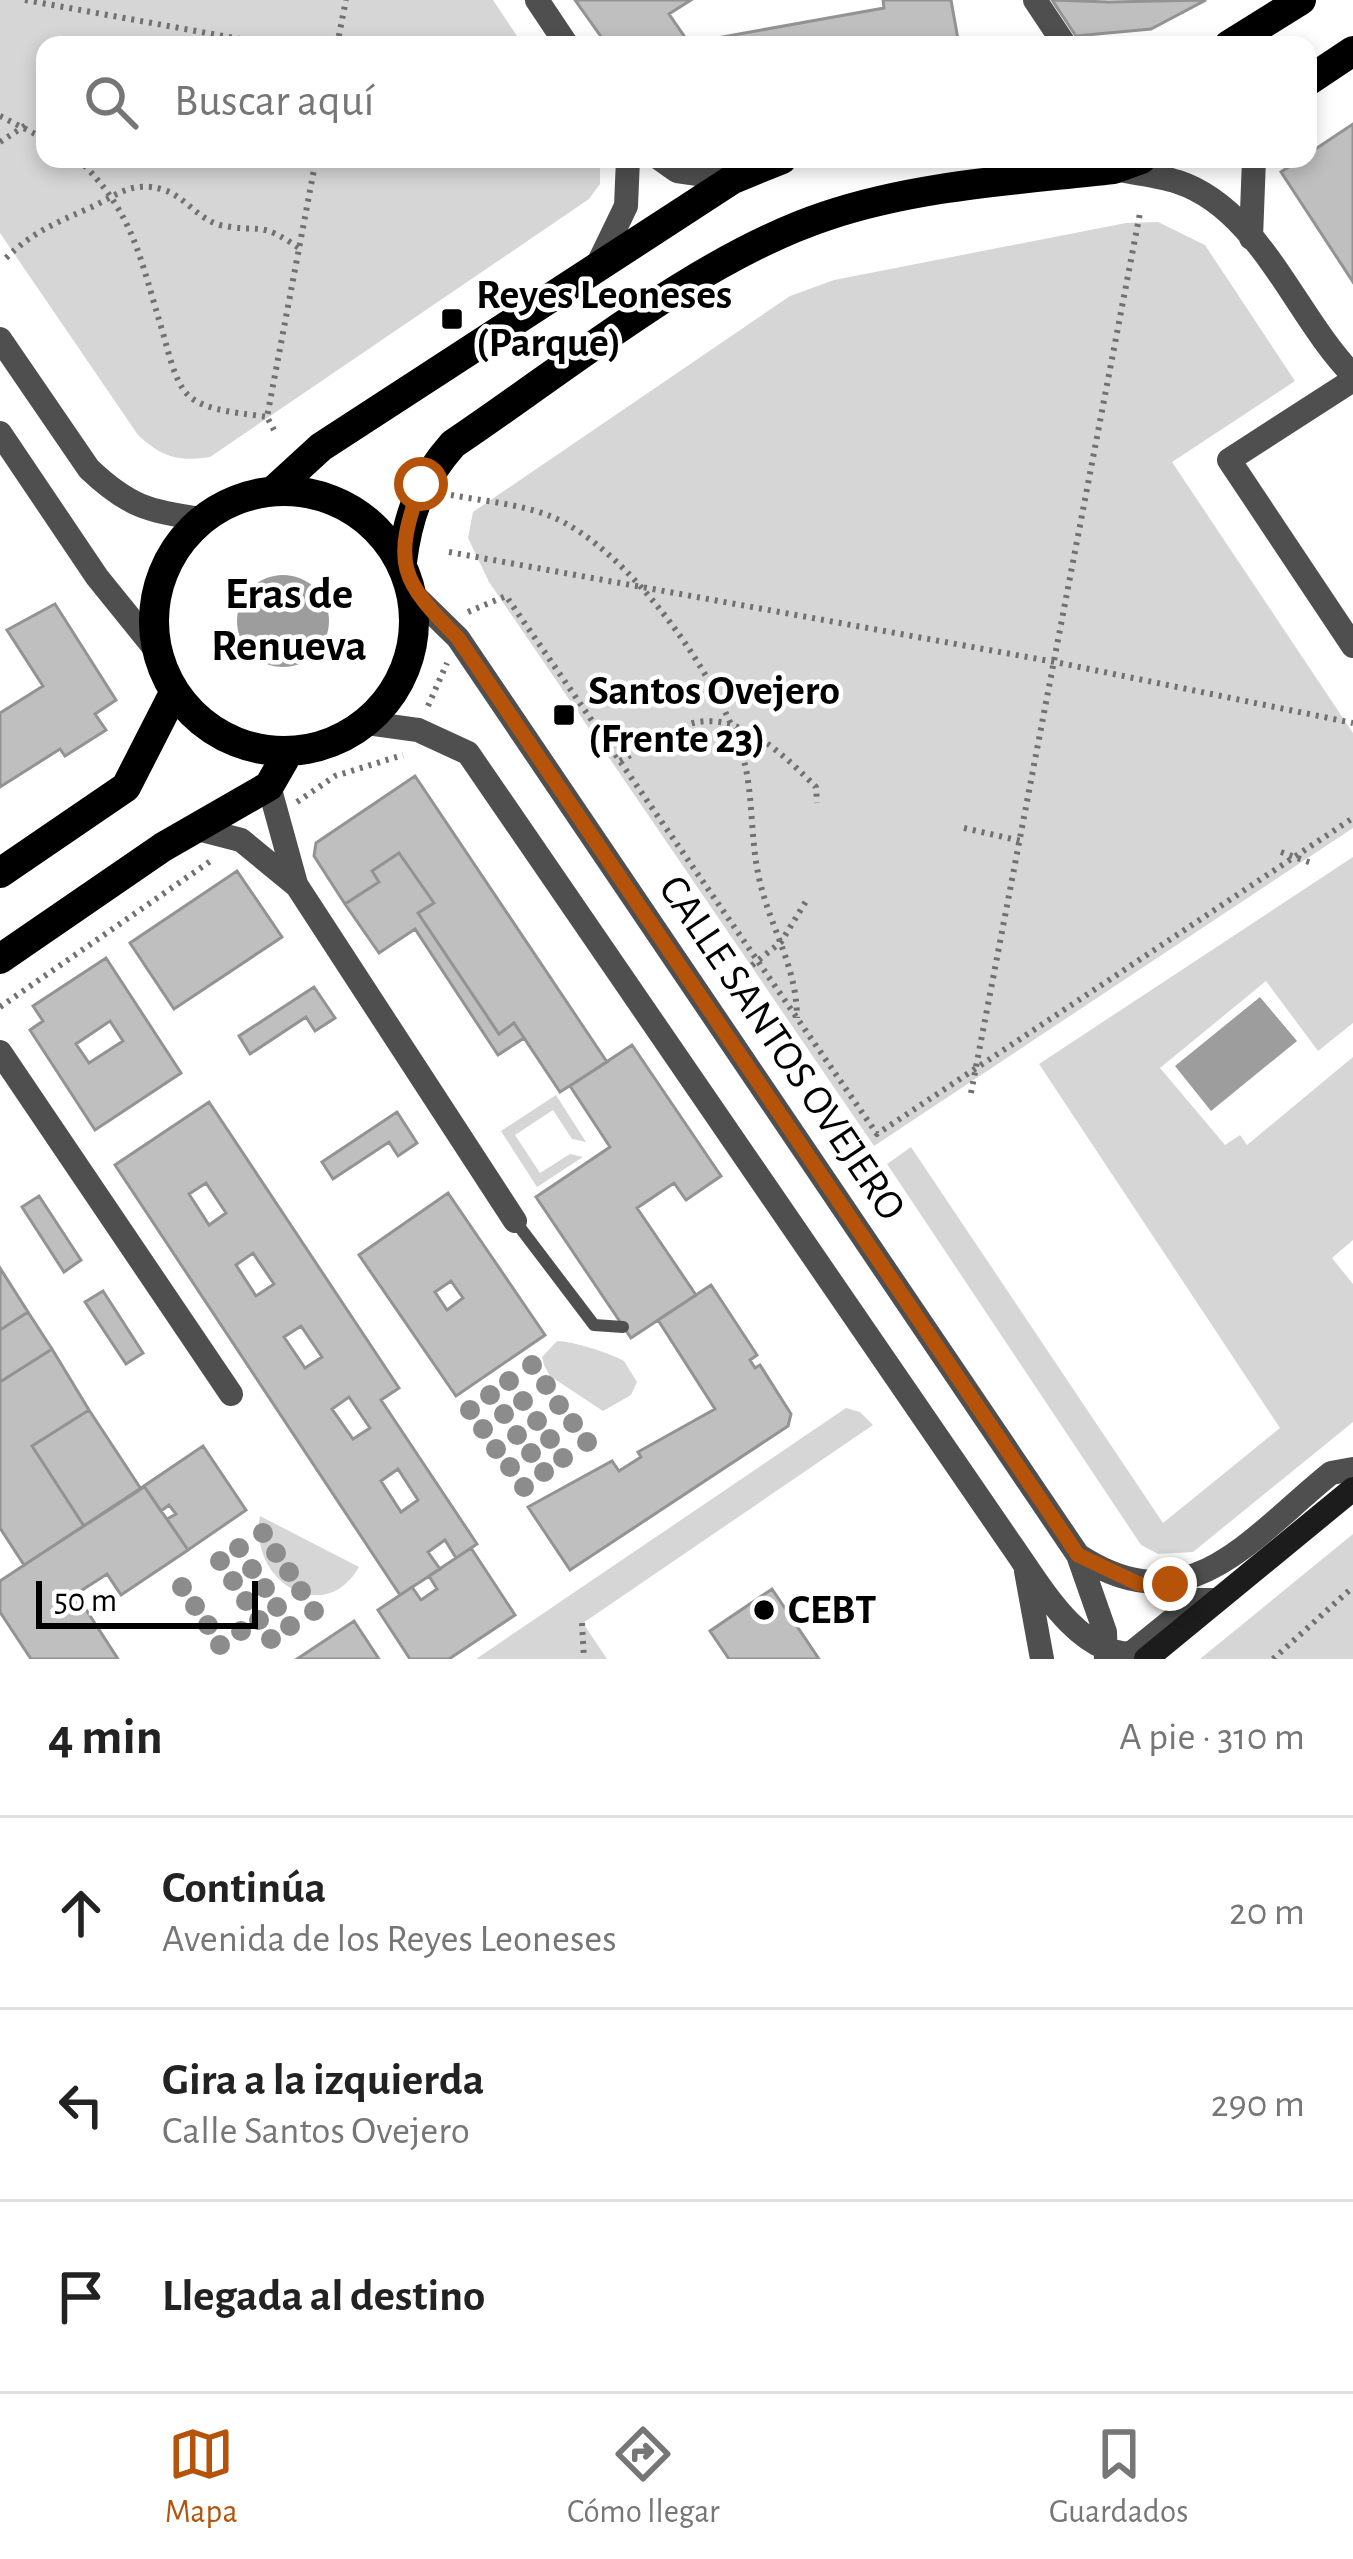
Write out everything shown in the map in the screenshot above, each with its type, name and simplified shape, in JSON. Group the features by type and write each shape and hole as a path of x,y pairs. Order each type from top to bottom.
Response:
{"main road":[{"path":"1243,36 1295,2"},
{"path":"1317,75 1353,51"},
{"path":"274,490 321,447 733,178 759,168"},
{"path":"402,562 407,524 421,484 453,444 713,270 787,231 877,200 1099,168"},
{"path":"274,490 314,494 352,509 383,536 402,562 416,626 410,662 393,695 368,723 331,745 288,753 244,746 205,726 175,693 156,650 154,614 160,579 174,549 202,519 236,500 274,490"},
{"path":"0,873 126,787 175,693"},
{"path":"0,959 194,828 274,801 288,753"},
{"path":"1146,1659 1353,1489"}],"street":[{"path":"537,0 561,36"},
{"path":"1035,0 1059,36"},
{"path":"597,266 626,206 628,168"},
{"path":"673,168 733,178"},
{"path":"1138,168 1181,183 1219,207 1251,238 1353,377 1229,460 1353,646"},
{"path":"1251,238 1254,168"},
{"path":"0,339 89,469 106,486 126,503 202,519"},
{"path":"0,433 97,577 156,650"},
{"name":"CALLE SANTOS OVEJERO","path":"412,593 458,638 1078,1555 1096,1600 1104,1657"},
{"name":"CALLE SANTOS OVEJERO","path":"368,723 432,734 468,753 1024,1563 1104,1657"},
{"path":"274,801 297,886"},
{"path":"194,828 241,840 297,886 515,1222"},
{"path":"0,1052 231,1394"},
{"path":"1104,1657 1331,1473 1353,1469"},
{"path":"1078,1555 1139,1584 1201,1577"},
{"name":"CALLE SANTOS OVEJERO","path":"1024,1563 1042,1659"},
{"path":"1104,1657 1130,1654 1197,1600 1214,1600"}],"lane":[{"path":"515,1222 594,1324 623,1327"}],"path":[{"path":"25,0 224,36"},
{"path":"340,36 346,0"},
{"path":"0,116 36,135"},
{"path":"0,142 29,123"},
{"path":"87,168 112,192 130,228 171,359 187,394 212,406 267,417"},
{"path":"274,430 267,417 314,168"},
{"path":"6,258 27,236 88,209 112,192 142,186 169,190 220,225 254,224 299,248"},
{"path":"971,1093 1140,213"},
{"path":"451,495 552,516 619,564 688,642 730,725 746,770 760,884 797,982 797,1019"},
{"path":"448,552 1055,662 1353,723"},
{"path":"470,608 506,596 877,1134 1353,818"},
{"path":"423,718 449,660"},
{"path":"620,761 690,723 730,725 779,750 816,787 817,803"},
{"path":"274,801 334,776 400,759"},
{"path":"964,828 1021,841"},
{"path":"0,1007 241,840"},
{"path":"1281,852 1314,864"},
{"path":"745,971 781,941 808,898"},
{"path":"1273,1659 1353,1587"},
{"path":"582,1623 584,1659"}],"shaded area":[{"path":"0,0 493,0 517,36 36,36 36,168 600,168 600,184 589,199 210,457 171,456 138,435 0,233"},
{"path":"1158,222 1205,245 1295,381 1172,462 1353,733 1353,828 874,1146 489,582 468,538 473,512 790,296 834,280 1126,223"},
{"path":"283,575 301,578 316,588 326,603 326,639 316,654 301,664 283,667 265,664 250,654 240,639 237,621 240,603 250,588 265,578"},
{"path":"1353,857 1353,1023 1318,1051 1266,981 1160,1068 1225,1145 1240,1135 1247,1145 1353,1057 1353,1240 1332,1258 1353,1284 1353,1422 1193,1552 1158,1554 1141,1545 887,1164 911,1147 1163,1523 1280,1428 1039,1064"},
{"path":"1260,997 1297,1041 1211,1111 1175,1066"},
{"path":"556,1095 586,1142 572,1139 553,1110 515,1135 540,1173 570,1154 583,1157 537,1187 501,1131"},
{"path":"557,1341 624,1361 637,1382 631,1395 603,1411 550,1376 542,1357"},
{"path":"846,1408 860,1412 873,1425 583,1623 607,1659 476,1659"},
{"path":"260,1516 359,1567 344,1585 327,1594 292,1589 265,1560"},
{"path":"1353,1534 1353,1659 1200,1659"}],"building":[{"path":"575,0 691,0 669,14 684,36 601,36"},
{"path":"883,0 951,0 957,36 728,36 884,8"},
{"path":"1052,0 1206,0 1151,29 1076,36"},
{"path":"1353,124 1353,282 1281,172 1317,168 1317,148"},
{"path":"55,604 116,700 95,714 106,730 65,756 60,749 0,787 0,713 43,686 7,630"},
{"path":"415,776 607,1062 560,1092 514,1023 499,1034 418,913 434,903 399,853 372,871 379,882 345,904 314,856 316,843"},
{"path":"399,853 434,903 418,913 499,1034 514,1023 524,1038 498,1055 415,929 379,953 345,904 379,882 372,871"},
{"path":"237,871 282,937 174,1009 130,943"},
{"path":"106,958 181,1073 95,1130 30,1030 43,1021 33,1006","holes":["110,1021 123,1041 89,1063 76,1044"]},
{"path":"314,987 335,1018 315,1031 306,1017 250,1054 239,1036"},
{"path":"632,1045 721,1176 686,1200 674,1183 637,1208 696,1295 631,1338 536,1197 610,1147 570,1086"},
{"path":"209,1102 399,1388 381,1400 477,1544 456,1558 445,1540 428,1552 440,1569 400,1595 115,1165","holes":["206,1183 226,1213 209,1225 189,1194","253,1253 274,1284 256,1296 236,1265","301,1326 322,1357 305,1368 284,1337","349,1397 370,1428 353,1439 332,1409","398,1469 418,1500 401,1512 381,1481"]},
{"path":"397,1112 417,1143 398,1156 389,1142 333,1179 322,1162"},
{"path":"448,1193 545,1335 456,1396 359,1255","holes":["451,1281 463,1298 447,1310 435,1292"]},
{"path":"39,1196 81,1260 64,1272 22,1207"},
{"path":"0,1268 28,1312 0,1330"},
{"path":"711,1285 757,1355 750,1360 755,1368 760,1365 791,1414 788,1426 570,1570 528,1507 612,1461 619,1471 641,1457 638,1452 715,1409 658,1320"},
{"path":"103,1291 143,1353 126,1364 85,1302"},
{"path":"28,1312 52,1349 0,1382 0,1330"},
{"path":"52,1349 89,1410 32,1446 84,1526 24,1565 0,1528 0,1382"},
{"path":"89,1410 141,1489 84,1526 32,1446"},
{"path":"203,1446 246,1510 188,1550 167,1519 176,1514 169,1505 161,1511 144,1486"},
{"path":"144,1486 188,1550 121,1595 107,1574 76,1594 118,1659 31,1659 0,1612 0,1581"},
{"path":"471,1548 515,1615 449,1659 410,1659 378,1610 412,1587 421,1600 437,1589 429,1576"},
{"name":"CEBT","path":"772,1589 819,1659 729,1659 710,1631"},
{"path":"354,1621 379,1659 297,1659"}],"place":[{"name":"Reyes Leoneses (Parque)","path":"452,319"},
{"name":"Santos Ovejero (Frente 23)","path":"564,715"},
{"name":"CEBT","path":"764,1610"}],"district":[{"name":"Eras de Renueva","path":"289,620"}],"route":[{"path":"421,484 407,524 402,562 412,593 458,638 1078,1555 1139,1584 1170,1584"}]}
